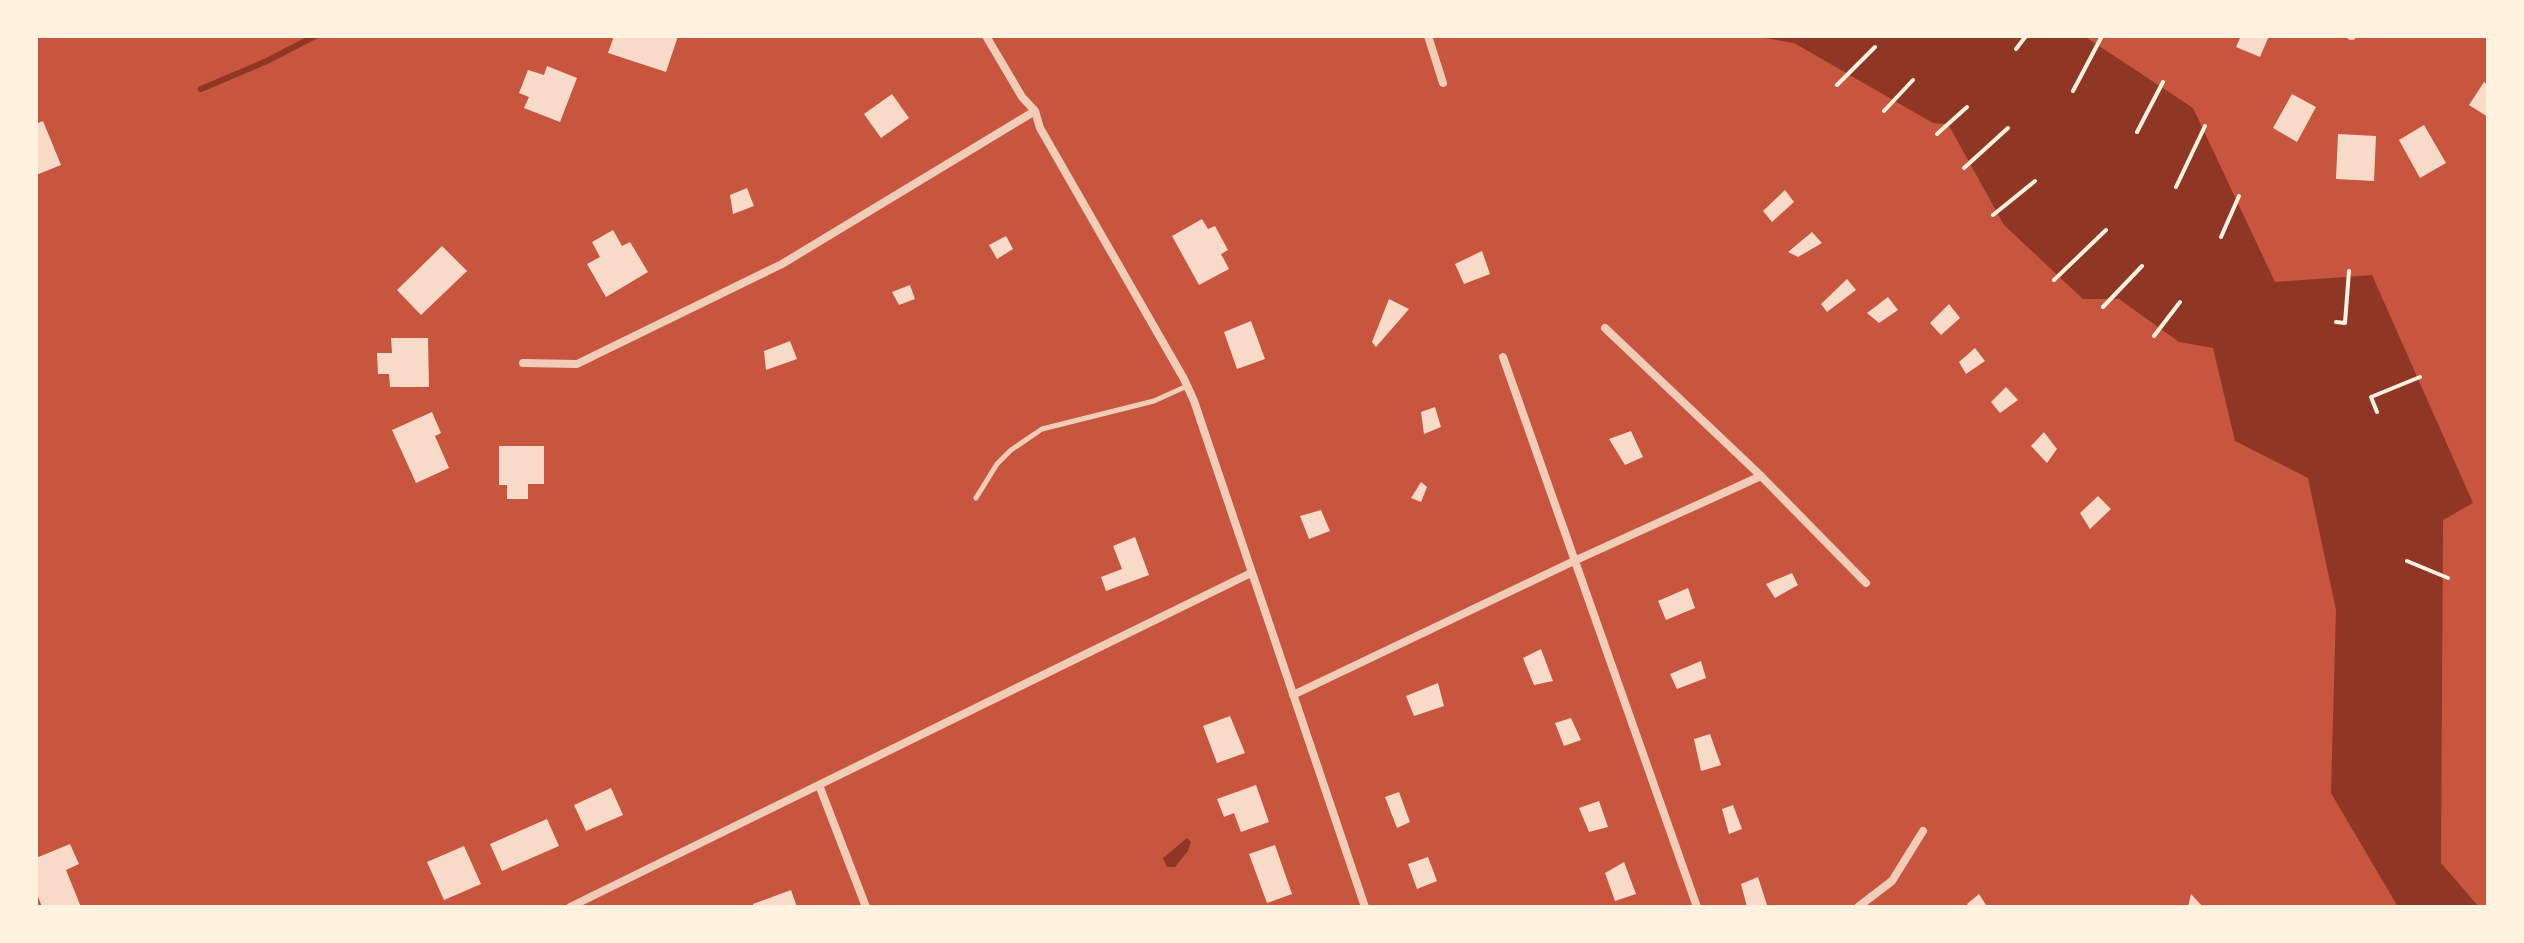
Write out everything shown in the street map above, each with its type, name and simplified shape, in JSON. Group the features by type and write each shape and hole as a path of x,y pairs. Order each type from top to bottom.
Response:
{"street":[{"path":"986,36 1022,97 1035,111 1040,128 1187,386 1221,476 1365,907"},
{"path":"1428,36 1443,83"},
{"path":"523,363 577,364 782,264 1035,111"},
{"path":"1605,328 1761,476 1866,583"},
{"path":"1503,357 1697,907"},
{"path":"1293,695 1761,476"},
{"path":"570,907 1251,573"},
{"path":"819,785 866,907"},
{"path":"1858,907 1892,881 1923,831"}],"lane":[{"path":"976,498 997,464 1011,450 1042,429 1154,401 1187,386"}],"path":[{"path":"2016,49 2026,36"},
{"path":"2073,91 2102,36"},
{"path":"1837,85 1875,47"},
{"path":"1884,111 1913,80"},
{"path":"2137,132 2163,82"},
{"path":"1937,134 1967,107"},
{"path":"2176,187 2205,126"},
{"path":"1964,168 2008,128"},
{"path":"1993,215 2035,181"},
{"path":"2221,237 2239,196"},
{"path":"2054,280 2106,230"},
{"path":"2103,307 2142,266"},
{"path":"2336,322 2345,323 2349,271"},
{"path":"2154,336 2180,302"},
{"path":"2377,412 2371,397 2420,377"},
{"path":"2407,561 2448,578"}],"shaded area":[{"path":"1764,36 2084,36 2193,108 2275,282 2372,275 2473,503 2443,520 2441,863 2479,907 2398,907 2331,793 2336,610 2308,478 2235,441 2213,348 2179,342 2119,299 2083,299 2004,225 1948,124 1933,123 1794,43"},
{"path":"1187,838 1191,842 1188,851 1175,867 1167,867 1163,858"}],"building":[{"path":"614,36 678,36 666,72 608,53"},
{"path":"2241,36 2269,36 2260,57 2236,47"},
{"path":"547,66 577,78 560,122 524,108 529,97 519,93 528,70 544,75"},
{"path":"2484,82 2488,85 2488,117 2469,105"},
{"path":"892,94 909,118 881,138 864,114"},
{"path":"2292,94 2316,107 2297,142 2273,128"},
{"path":"43,121 61,165 36,175 36,124"},
{"path":"2424,125 2446,163 2420,178 2399,140"},
{"path":"2338,134 2376,136 2374,181 2336,179"},
{"path":"747,188 754,206 733,214 730,195"},
{"path":"1785,190 1794,202 1772,222 1763,211"},
{"path":"1202,219 1208,229 1215,226 1228,250 1221,254 1229,269 1199,285 1172,236"},
{"path":"613,230 622,246 630,242 648,272 606,297 587,264 600,257 592,242"},
{"path":"1812,232 1822,243 1798,257 1788,252"},
{"path":"1006,236 1013,249 997,259 989,245"},
{"path":"442,246 467,271 421,315 397,290"},
{"path":"1482,251 1490,274 1464,284 1455,264"},
{"path":"1847,279 1856,290 1827,312 1821,304"},
{"path":"910,285 915,299 899,305 892,292"},
{"path":"1888,297 1898,310 1879,323 1867,313"},
{"path":"1389,299 1409,309 1376,347 1372,342"},
{"path":"1949,304 1960,318 1941,335 1930,323"},
{"path":"1251,321 1265,359 1237,369 1224,332"},
{"path":"391,338 428,338 429,387 390,387 389,374 378,374 377,353 392,353"},
{"path":"790,341 797,359 766,370 764,351"},
{"path":"1975,348 1985,361 1966,374 1959,362"},
{"path":"2006,387 2018,400 2000,413 1991,402"},
{"path":"1435,407 1441,427 1424,434 1421,412"},
{"path":"432,412 441,433 435,436 449,468 416,483 392,430"},
{"path":"1631,431 1643,457 1625,465 1609,439"},
{"path":"2044,432 2057,449 2047,463 2031,446"},
{"path":"499,446 544,446 544,484 528,484 528,499 507,499 507,485 499,485"},
{"path":"1421,482 1427,487 1421,502 1411,498"},
{"path":"2098,496 2111,509 2090,529 2080,513"},
{"path":"1321,510 1330,531 1309,539 1300,516"},
{"path":"1135,537 1149,575 1106,591 1101,577 1122,569 1113,546"},
{"path":"1792,573 1798,585 1775,598 1766,584"},
{"path":"1688,588 1695,608 1666,620 1658,601"},
{"path":"1541,649 1553,681 1534,685 1523,658"},
{"path":"1701,661 1706,678 1677,689 1670,674"},
{"path":"1438,683 1444,706 1414,716 1406,696"},
{"path":"1230,716 1245,753 1217,763 1203,726"},
{"path":"1571,718 1581,740 1564,746 1555,723"},
{"path":"1710,734 1721,765 1701,771 1694,739"},
{"path":"1256,785 1269,822 1241,832 1234,813 1224,817 1217,799"},
{"path":"611,788 623,815 586,831 574,805"},
{"path":"1399,792 1410,822 1397,828 1385,797"},
{"path":"1599,801 1608,827 1589,832 1579,808"},
{"path":"1733,805 1742,829 1729,834 1722,809"},
{"path":"547,819 559,846 502,871 490,844"},
{"path":"70,844 79,864 66,870 81,907 42,907 36,891 36,858"},
{"path":"1275,845 1292,894 1267,903 1249,854"},
{"path":"464,846 481,884 444,900 427,862"},
{"path":"1428,857 1437,881 1417,889 1408,864"},
{"path":"1624,862 1636,894 1615,901 1605,873"},
{"path":"1758,877 1767,905 1747,907 1741,884"},
{"path":"791,890 797,907 754,907 753,904"},
{"path":"1979,894 1986,905 1969,907 1967,904"},
{"path":"2191,894 2203,907 2188,907"}],"waterway":[{"path":"201,89 267,61 315,36"}]}
